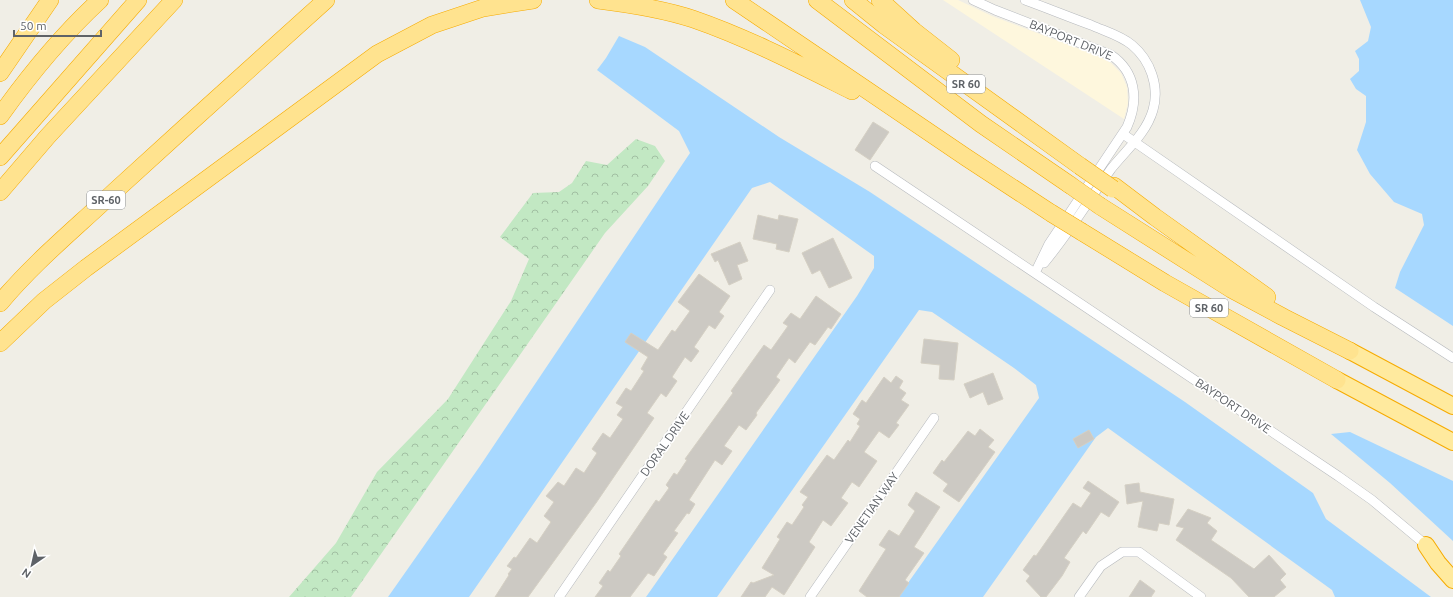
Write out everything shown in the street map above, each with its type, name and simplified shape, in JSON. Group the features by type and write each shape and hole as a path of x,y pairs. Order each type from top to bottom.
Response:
{"highway":[{"path":"0,73 50,0"},
{"path":"0,116 43,59 100,0"},
{"path":"0,156 138,0"},
{"path":"0,192 48,136 174,0"},
{"name":"SR-60","path":"3,300 58,245 199,114 326,0"},
{"path":"0,343 44,302 86,268 377,54 432,25 483,8 533,0"},
{"path":"598,0 638,5 693,19 758,45 908,118"},
{"name":"SR 60","path":"734,0 1051,213 1165,283 1338,380 1453,442"},
{"path":"817,0 981,124 1100,206 1231,289 1350,350"},
{"name":"SR 60","path":"853,0 884,25 1082,164 1244,281 1314,329 1453,406"},
{"name":"SR 60","path":"880,0 914,31 1082,164"},
{"path":"1426,545 1443,557 1453,567"},
{"path":"1426,545 1438,563 1453,580"}],"street":[{"name":"BAYPORT DRIVE","path":"973,0 995,10 1101,50 1118,60 1126,68 1130,76 1134,92 1132,115 1123,134 1049,244 1035,273"},
{"name":"BAYPORT DRIVE","path":"1025,0 1122,38 1143,56 1153,77 1155,95 1153,111 1146,128 1112,169 1056,248 1035,273"},
{"path":"1123,134 1374,307 1453,358"},
{"path":"875,166 1035,273"},
{"name":"BAYPORT DRIVE","path":"1035,273 1338,476 1377,504 1426,545"},
{"name":"DORAL DRIVE","path":"559,597 770,290"},
{"name":"VENETIAN WAY","path":"810,597 934,418"},
{"path":"1079,597 1101,566 1122,552 1139,552 1201,597"}],"shaded area":[{"path":"943,0 958,0 992,16 1098,56 1111,63 1121,73 1127,87 1128,103 1124,119"}],"green space":[{"path":"636,139 655,146 665,161 648,186 605,233 351,597 289,597 336,543 377,472 448,399 511,301 529,259 500,237 533,193 559,192 572,183 586,161 607,165"}],"water":[{"path":"1360,0 1453,0 1453,326 1395,288 1400,272 1424,225 1422,214 1394,202 1370,174 1357,150 1366,122 1366,96 1356,89 1350,79 1359,71 1359,59 1355,51 1368,41 1371,27"},
{"path":"619,36 645,47 779,137 870,192 1185,402 1313,493 1326,519 1431,597 1335,597 1332,590 1108,428 1096,437 983,597 898,597 1039,398 1036,385 1014,368 932,312 919,310 717,597 646,597 857,296 874,268 874,256 770,182 752,188 469,597 388,597 480,466 690,153 679,131 597,70"},
{"path":"1350,432 1453,481 1453,541 1390,483 1331,434"}],"building":[{"path":"873,122 889,132 870,160 855,150"},
{"path":"758,215 778,220 779,215 798,219 789,252 776,249 777,244 753,239"},
{"path":"833,238 852,278 829,288 820,270 812,274 802,253"},
{"path":"740,242 748,261 737,265 742,279 729,285 718,260 715,262 711,254"},
{"path":"699,274 730,296 719,312 724,316 715,329 709,325 694,347 699,351 691,362 685,357 672,377 677,381 666,397 661,393 647,413 654,418 596,503 528,597 495,597 512,569 507,566 514,557 516,558 530,538 537,543 551,522 544,516 554,502 546,496 558,482 564,486 576,468 584,473 597,453 592,449 603,433 610,438 623,419 617,415 623,407 616,403 626,388 631,391 644,371 641,369 648,357 625,342 631,333 658,350 672,330 675,332 690,311 678,302"},
{"path":"816,296 841,314 831,329 828,327 815,345 810,342 795,363 789,358 776,377 780,380 756,413 757,415 746,430 739,425 724,446 732,451 722,465 715,460 689,500 695,504 689,514 687,513 674,531 678,533 663,554 667,557 654,576 648,573 630,597 595,597 603,586 599,583 608,570 610,572 621,556 619,554 656,500 659,502 669,488 666,485 674,473 677,475 687,460 685,459 733,393 731,391 764,345 771,350 788,326 783,323 791,313 800,319"},
{"path":"924,339 958,343 954,380 939,379 940,365 921,363"},
{"path":"993,373 1003,399 988,405 983,392 970,398 964,384"},
{"path":"896,376 903,381 899,388 906,393 901,400 909,405 896,423 899,425 889,438 879,431 864,452 877,461 859,487 852,482 841,498 848,503 831,526 823,520 809,542 815,547 784,595 772,587 765,597 741,597 751,582 753,583 774,575 762,568 780,539 777,537 787,522 792,525 804,507 802,505 808,497 800,492 827,455 834,460 848,440 850,442 860,426 857,424 860,419 853,414 862,400 866,403 884,377 891,383"},
{"path":"980,429 994,440 988,447 995,452 959,502 943,491 948,484 933,473 942,460 944,462 968,431 975,436"},
{"path":"1089,430 1094,439 1078,448 1073,439"},
{"path":"1088,481 1119,502 1109,517 1101,512 1086,534 1083,531 1064,558 1070,562 1062,576 1046,597 1041,597 1026,581 1030,576 1023,570 1034,555 1036,556 1073,503 1081,508 1091,493 1083,488"},
{"path":"1139,483 1140,492 1174,499 1169,525 1159,523 1157,531 1138,527 1143,501 1127,504 1125,485"},
{"path":"916,492 940,507 914,547 924,553 905,580 909,583 899,597 867,597 859,591 886,549 879,545 889,530 899,536 915,511 908,505"},
{"path":"1188,509 1211,518 1207,523 1217,531 1211,540 1254,569 1269,555 1286,574 1280,580 1286,587 1274,597 1249,597 1231,578 1176,540 1184,528 1176,526"},
{"path":"1140,580 1155,591 1151,597 1129,597"}]}
